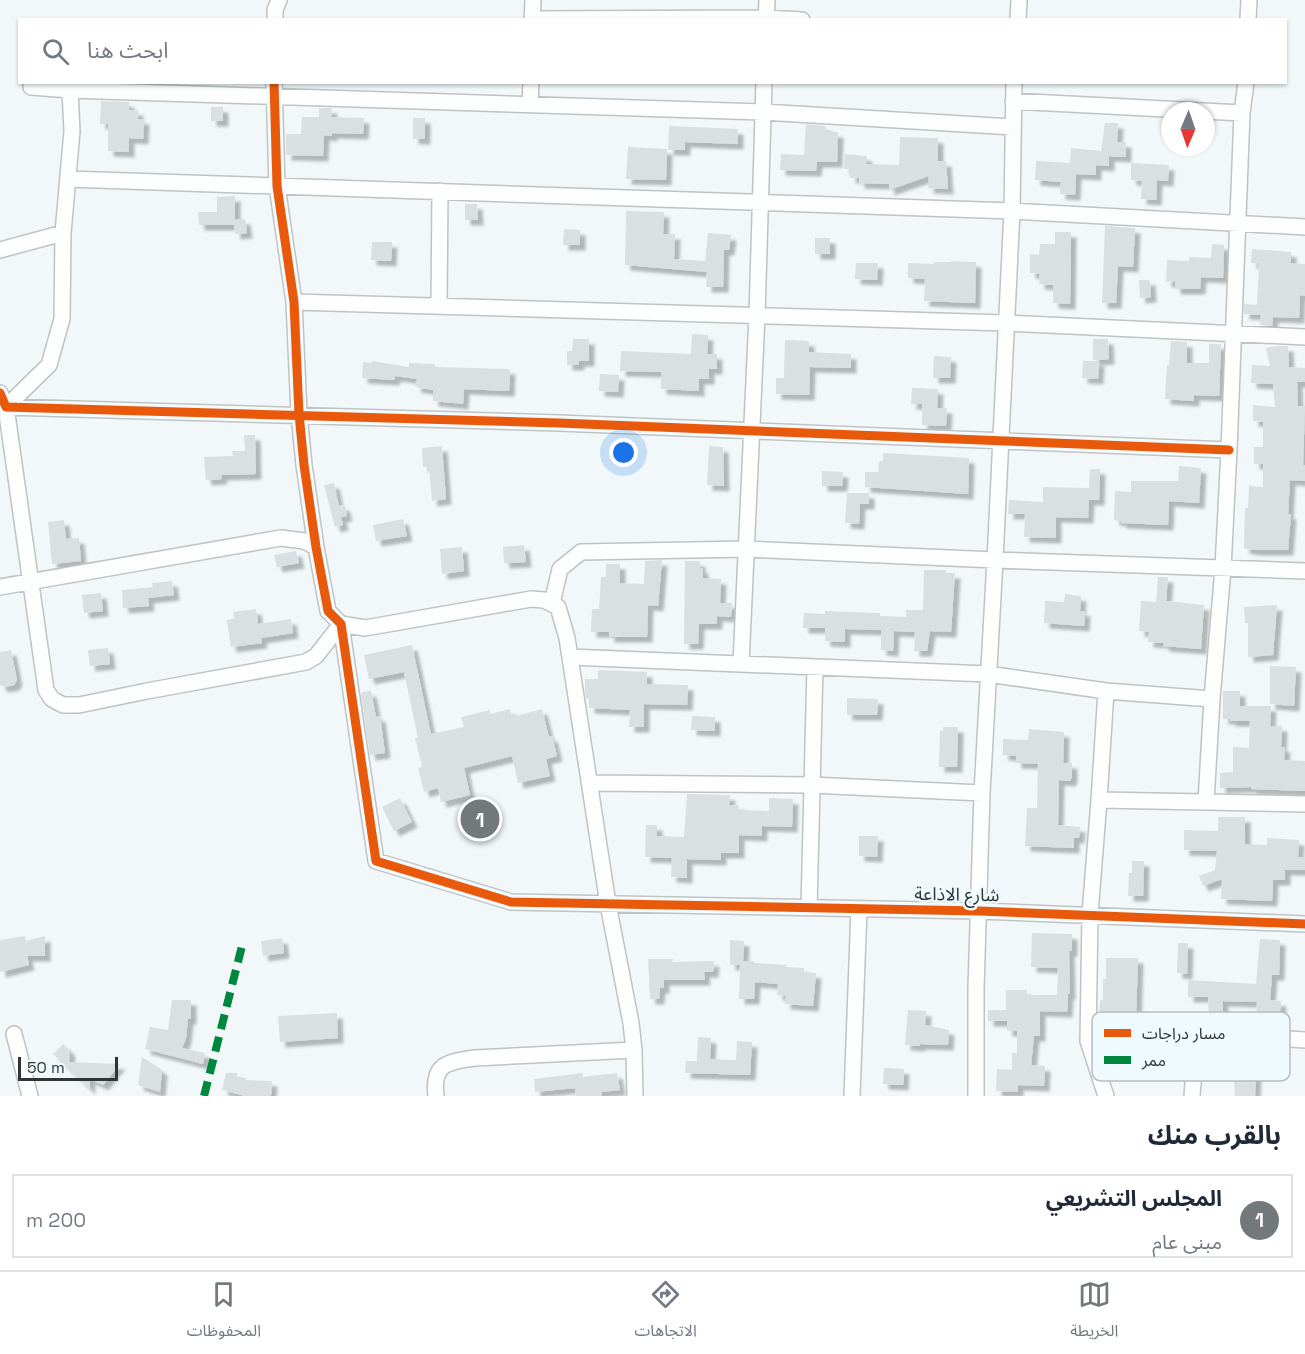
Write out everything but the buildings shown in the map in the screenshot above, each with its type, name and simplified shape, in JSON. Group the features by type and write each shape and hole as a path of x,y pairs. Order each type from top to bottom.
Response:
{"street":[{"path":"275,18 279,0"},
{"path":"532,18 533,0"},
{"path":"766,18 767,0"},
{"path":"1018,18 1019,0"},
{"path":"1248,18 1249,0"},
{"path":"530,105 531,84"},
{"path":"741,664 758,315 764,84"},
{"path":"976,1096 976,988 982,793 1012,212 1014,84"},
{"path":"1206,802 1223,568 1242,113 1246,84"},
{"path":"31,87 70,90 273,90 530,105 764,112 1012,127"},
{"path":"3,400 49,365 62,320 63,233 72,131 70,90"},
{"path":"273,90 277,186 294,302 299,414 304,465 328,610 341,624 365,628 531,599 552,603 558,607 570,657 608,904 634,1050 635,1096"},
{"path":"1013,101 1242,113"},
{"path":"68,179 761,202 1305,227"},
{"path":"439,306 440,191"},
{"path":"0,250 63,233"},
{"path":"294,302 1006,322 1305,337"},
{"path":"3,400 299,414 1229,450"},
{"path":"3,400 46,690 52,699 63,705 80,705 147,690 306,662 316,656 341,624"},
{"path":"0,587 281,538 304,540 316,547"},
{"path":"552,603 560,569 581,552 746,549 1305,571"},
{"name":"شارع الاذاعة","path":"341,624 376,861 512,902 1090,914 1305,924"},
{"path":"570,657 988,674 1106,692 1212,699"},
{"path":"809,908 816,667"},
{"path":"1092,1051 1089,1041 1090,914 1106,692"},
{"path":"589,783 811,785 982,793"},
{"path":"1099,800 1305,804"},
{"path":"852,1096 859,909"},
{"path":"14,1034 30,1096"},
{"path":"1290,1039 1305,1040"},
{"path":"436,1096 438,1071 443,1065 451,1062 475,1058 634,1050"},
{"path":"1101,1081 1106,1096"},
{"path":"1192,1096 1193,1081"}],"marked path":[{"path":"204,1096 243,942"}],"cycle path":[{"path":"274,84 277,186 294,302 299,414 304,465 328,611 341,624 376,861 511,902 979,911 1305,924"},
{"path":"0,393 6,407 559,423 1229,450"}],"place":[{"name":"المجلس التشريعي","path":"480,819"}]}
